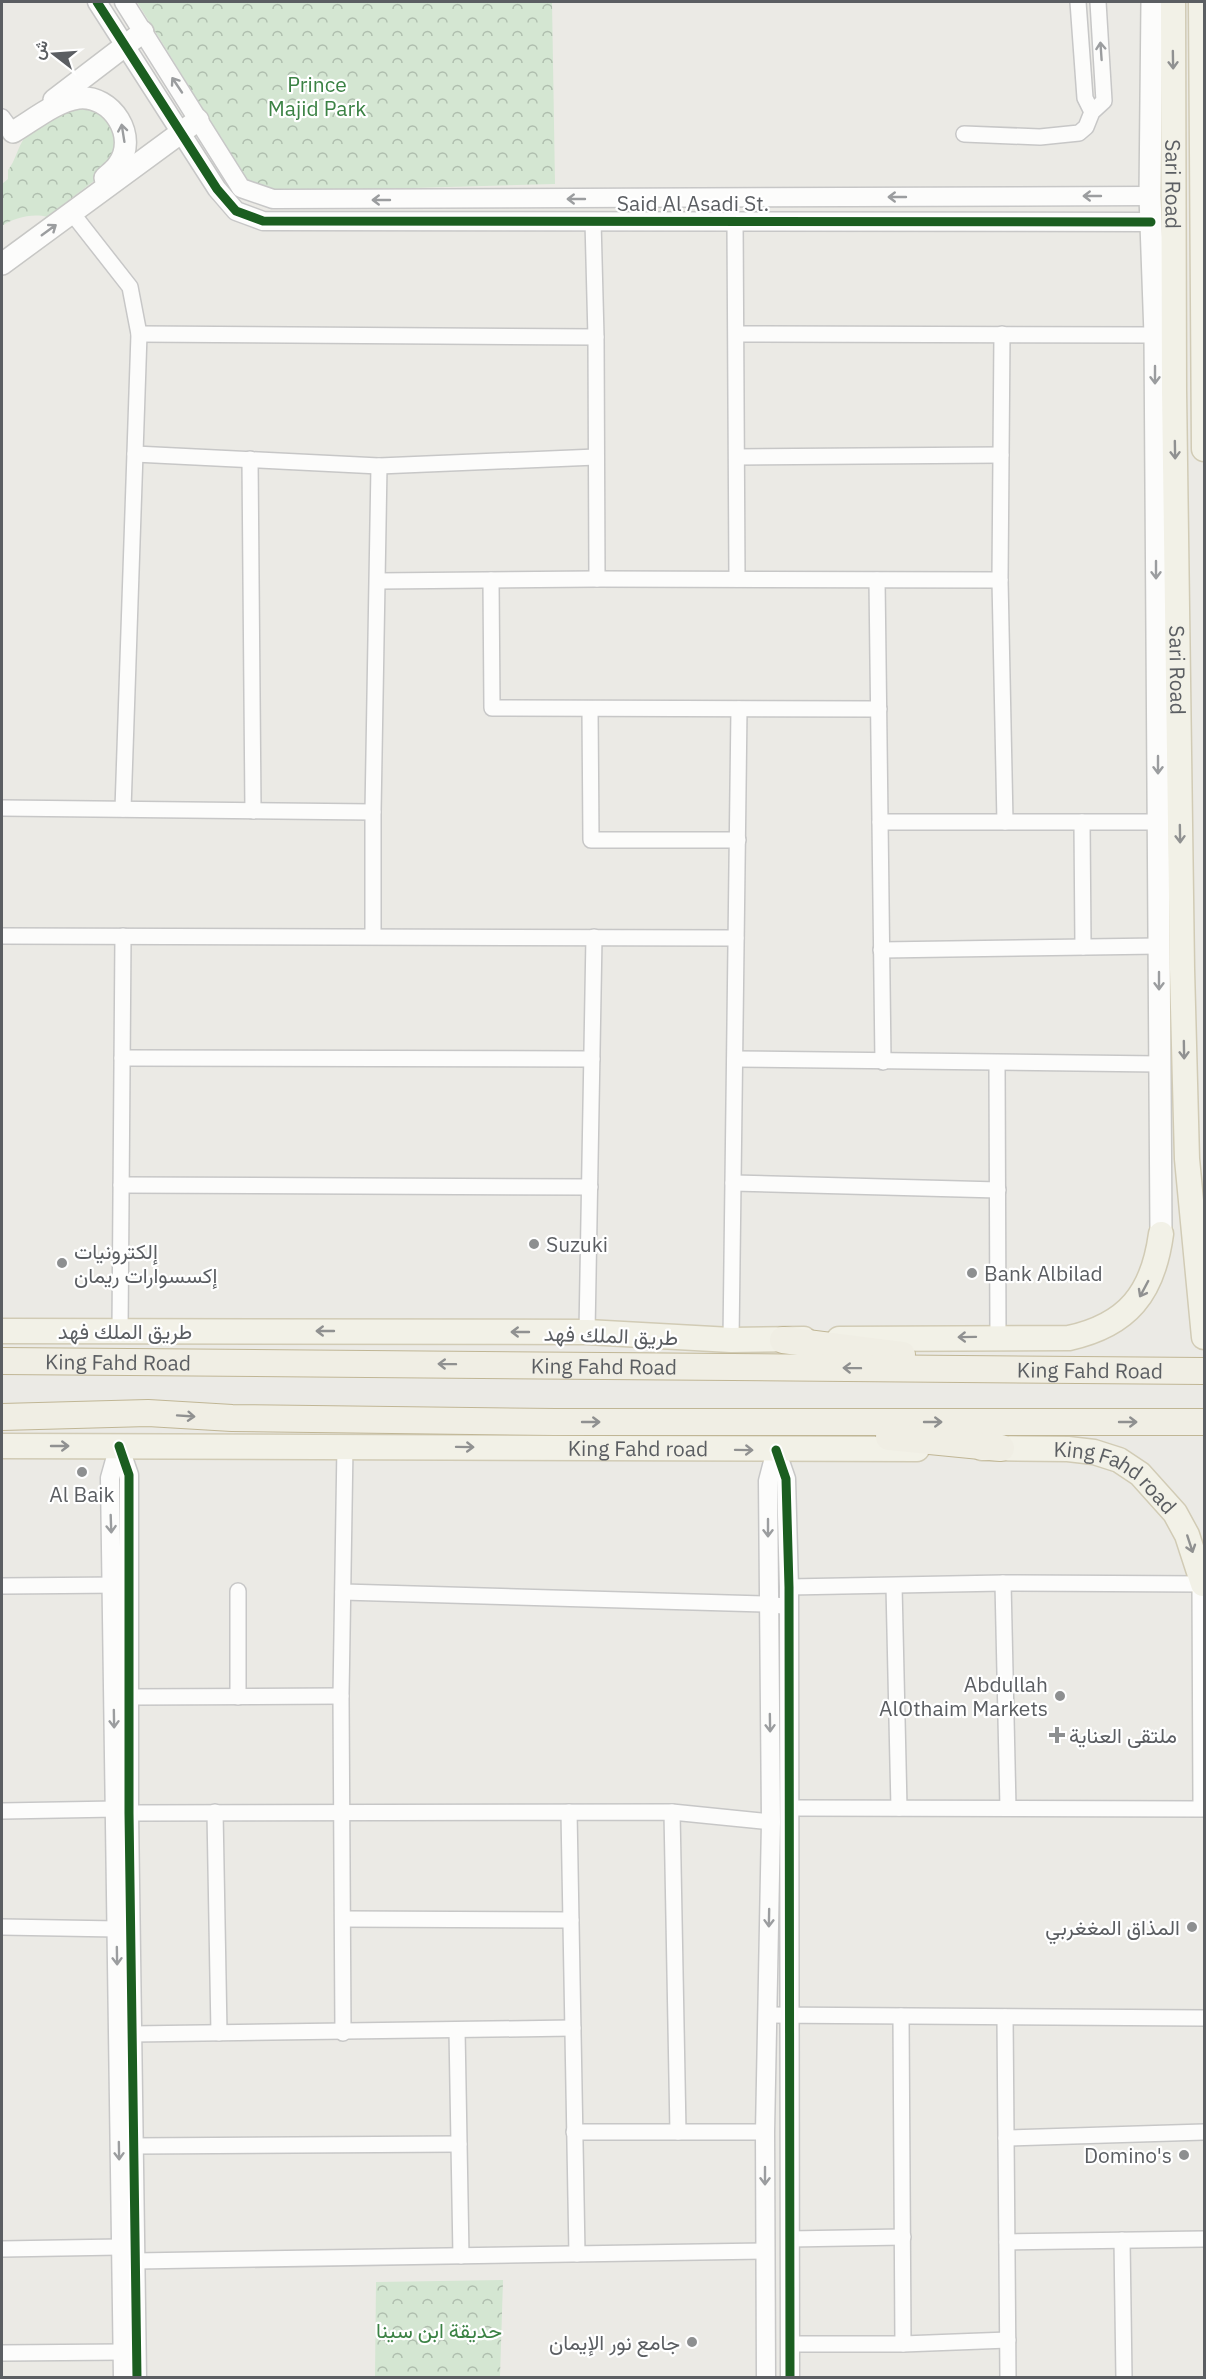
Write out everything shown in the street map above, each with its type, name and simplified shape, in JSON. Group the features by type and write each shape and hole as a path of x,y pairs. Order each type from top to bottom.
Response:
{"highway":[{"path":"783,1340 1022,1370"},
{"name":"King Fahd Road","path":"2,1361 1204,1371"},
{"path":"2,1376 172,1371 245,1362"},
{"path":"2,1404 92,1406 148,1413"},
{"name":"King Fahd Road","path":"2,1417 148,1413 232,1418 555,1422 1204,1422"},
{"path":"752,1423 1001,1448"}],"main road":[{"path":"1152,2 1174,391"},
{"name":"Sari Road","path":"1173,2 1174,391 1187,1159 1204,1337"},
{"name":"Sari Road","path":"1201,2 1204,448"},
{"path":"1153,26 1150,196 1155,335 1161,1234"},
{"path":"5,130 143,32"},
{"path":"5,130 60,104 79,98 99,102 114,110 123,125 124,135 125,146 119,164 72,213"},
{"path":"2,264 198,120"},
{"name":"طريق الملك فهد","path":"2,1331 587,1332 731,1340 998,1336 1069,1338 1093,1332 1118,1320 1138,1300 1154,1271 1161,1234"},
{"name":"King Fahd Road","path":"236,1446 555,1422"},
{"name":"King Fahd road","path":"2,1446 776,1450 1068,1449 1094,1452 1119,1460 1140,1474 1160,1494 1187,1535 1203,1584"},
{"path":"1203,1584 1204,1807"}],"street":[{"path":"97,2 180,132"},
{"path":"124,2 198,120"},
{"path":"1078,2 1085,98 1092,112"},
{"path":"964,134 1040,137 1079,133 1086,127 1092,112 1104,101 1098,2"},
{"name":"Said Al Asadi St.","path":"198,120 241,188 273,199 1150,196"},
{"name":"Said Al Asadi St.","path":"180,132 217,189 236,211 263,221 1151,222"},
{"path":"1121,196 1122,222"},
{"path":"72,213 130,287 139,334 123,809"},
{"path":"735,220 737,579"},
{"path":"593,221 597,579"},
{"path":"139,334 596,337"},
{"path":"737,334 1155,335"},
{"path":"1002,334 1000,580 1005,822"},
{"path":"135,454 379,466 596,457"},
{"path":"737,457 1001,455"},
{"path":"250,459 253,811"},
{"path":"373,936 379,466"},
{"path":"491,580 492,708 879,709"},
{"path":"877,580 882,1062"},
{"path":"378,581 1000,580"},
{"path":"590,709 591,840 738,840"},
{"path":"731,1340 740,709"},
{"path":"2,808 373,812"},
{"path":"880,822 1158,822"},
{"path":"1082,822 1083,947"},
{"path":"2,936 736,938"},
{"path":"120,1331 123,936"},
{"path":"587,1332 594,937"},
{"path":"881,950 1159,946"},
{"path":"122,1058 592,1059"},
{"path":"735,1059 1160,1064"},
{"path":"997,1063 998,1336"},
{"path":"733,1183 998,1190"},
{"path":"121,1185 590,1187"},
{"path":"119,1446 129,1474 121,1585 122,1811 132,2034 137,2378"},
{"path":"343,2033 341,1696 345,1446"},
{"path":"776,1450 786,1479 789,1587 790,2378"},
{"path":"766,2378 765,2133 771,1822 768,1481 776,1450"},
{"path":"789,1587 1003,1583 1203,1584"},
{"path":"1003,1583 1008,1808"},
{"path":"2,1586 121,1585"},
{"path":"121,1585 130,1697 117,1929 123,2378"},
{"path":"894,1586 898,1808"},
{"path":"238,1592 238,1697"},
{"path":"343,1592 768,1604 789,1607"},
{"path":"130,1697 341,1696"},
{"path":"790,1808 1204,1807"},
{"path":"2,1811 672,1812 771,1822"},
{"path":"215,1812 219,2034"},
{"path":"569,1812 577,2254"},
{"path":"672,1812 678,2132"},
{"path":"343,1919 571,1920"},
{"path":"2,1927 117,1929"},
{"path":"767,2015 1204,2019"},
{"path":"902,2016 903,2344"},
{"path":"1005,2017 1008,2378"},
{"path":"132,2034 343,2033 573,2028"},
{"path":"458,2030 461,2256"},
{"path":"574,2132 765,2133"},
{"path":"1006,2138 1204,2132"},
{"path":"134,2146 459,2144"},
{"path":"790,2239 903,2237"},
{"path":"1007,2242 1204,2239"},
{"path":"1122,2240 1124,2378"},
{"path":"2,2249 120,2247"},
{"path":"136,2261 765,2251"},
{"path":"790,2344 903,2344 1008,2340"},
{"path":"2,2353 123,2352"}],"green space":[{"name":"Prince Majid Park","path":"137,2 552,2 555,184 273,192 246,179"},
{"path":"85,103 121,131 116,164 47,217 23,217 2,226 2,184 8,179 8,170 25,137 69,107"},
{"name":"حديقة ابن سينا","path":"503,2280 500,2377 375,2377 376,2282"}],"cycle path":[{"path":"97,2 217,189 236,211 263,221 1151,222"},
{"path":"119,1446 129,1475 129,1813 137,2378"},
{"path":"776,1450 786,1479 789,1587 790,2378"}],"place":[{"name":"Suzuki","path":"534,1244"},
{"name":"إلكترونيات إكسسوارات ريمان","path":"62,1263"},
{"name":"Bank Albilad","path":"972,1273"},
{"name":"Al Baik","path":"82,1472"},
{"name":"Abdullah AlOthaim Markets","path":"1060,1696"},
{"name":"ملتقى العناية","path":"1057,1735"},
{"name":"المذاق المغغربي","path":"1192,1927"},
{"name":"Domino's","path":"1184,2155"},
{"name":"جامع نور الإيمان","path":"692,2342"}]}
